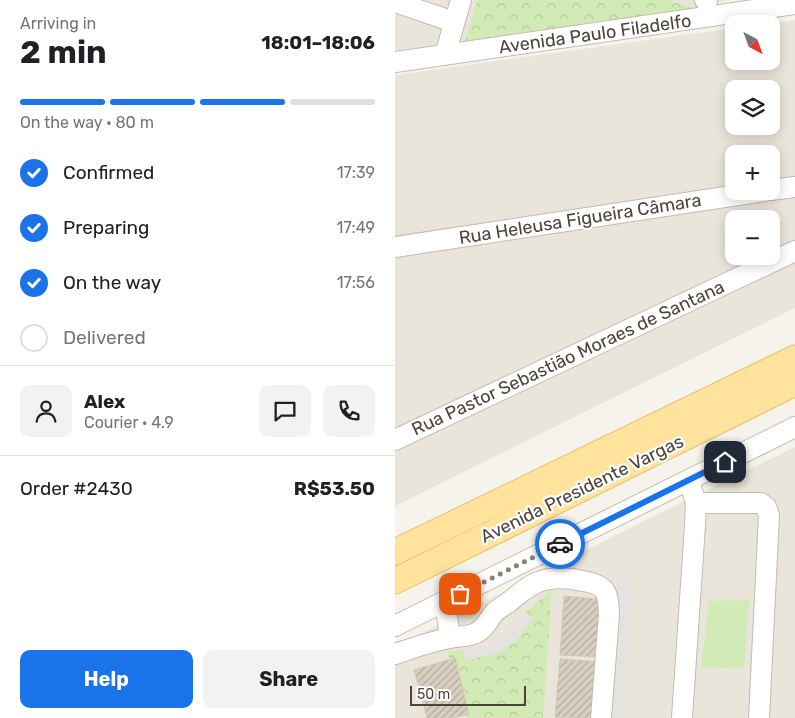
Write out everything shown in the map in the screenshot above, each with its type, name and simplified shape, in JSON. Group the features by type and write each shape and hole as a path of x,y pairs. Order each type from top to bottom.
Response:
{"main road":[{"name":"Avenida Presidente Vargas","path":"395,552 795,358"},
{"name":"Avenida Presidente Vargas","path":"395,581 795,383"}],"street":[{"path":"445,55 461,0"},
{"path":"395,2 454,22"},
{"name":"Avenida Paulo Filadelfo","path":"395,62 445,55 705,5 767,4 794,10"},
{"path":"780,189 795,187"},
{"name":"Rua Heleusa Figueira Câmara","path":"395,247 725,197"},
{"name":"Rua Pastor Sebastião Moraes de Santana","path":"395,440 795,251"},
{"path":"395,626 795,427"},
{"path":"682,718 695,503 689,479"},
{"path":"695,503 761,503 766,507 769,515 759,718"},
{"path":"395,654 450,638 474,634 485,626 494,614 538,582 550,579 574,579 596,583 603,588 609,599 601,718"},
{"path":"475,586 494,614"},
{"path":"445,601 450,638"}],"shaded area":[{"path":"395,0 728,0 697,9 395,52"},
{"path":"795,20 795,308 395,506 395,75 725,29 725,70 780,70 780,22"},
{"path":"795,447 795,718 395,718 395,647"},
{"path":"618,579 634,581 623,718 608,718"},
{"path":"525,613 533,618 518,638 503,651 465,660 464,650 492,645"}],"green space":[{"path":"477,0 669,0 697,9 465,42"},
{"path":"552,589 543,718 467,718 447,651 464,650 465,660 474,659 533,618 525,613"},
{"path":"749,600 744,669 701,667 709,601"}],"building":[{"path":"564,596 606,600 602,657 560,655"},
{"path":"455,658 469,714 453,718 427,718 414,670"},
{"path":"560,659 601,662 598,718 555,717"}],"way so far":[{"path":"460,594 560,544"}],"route":[{"path":"560,544 725,462"}]}
